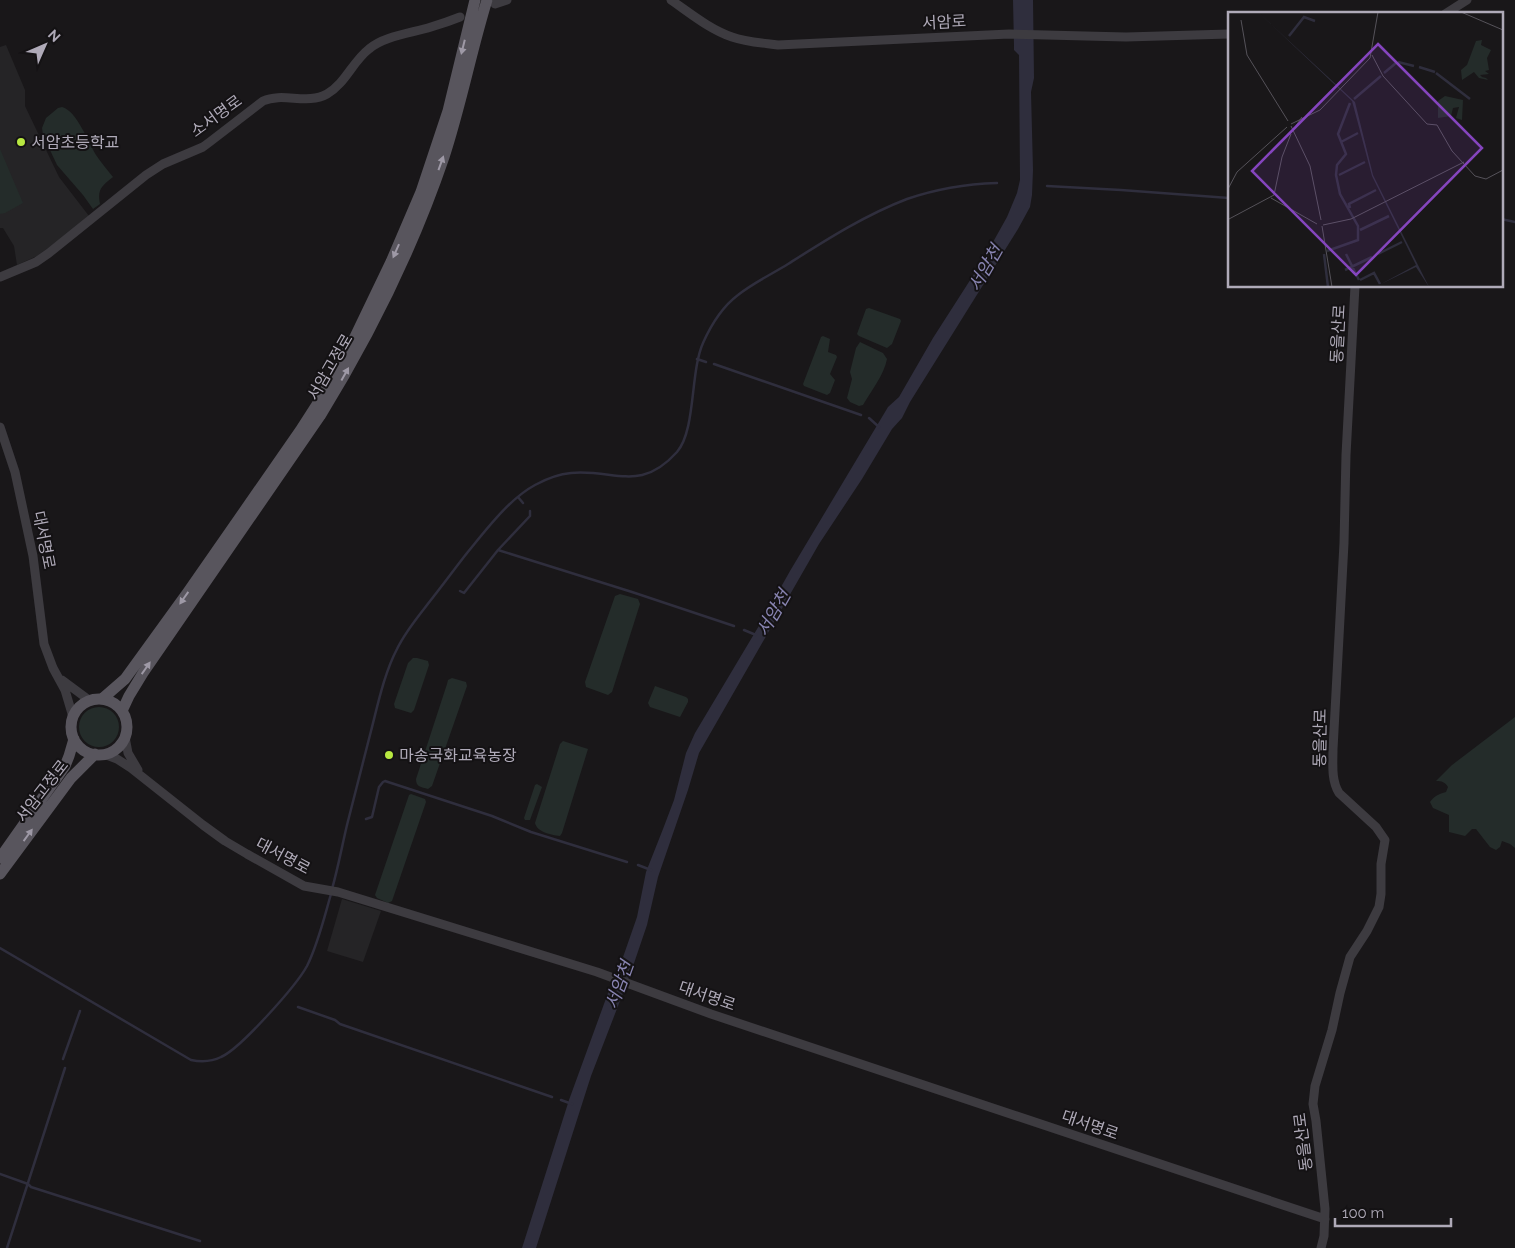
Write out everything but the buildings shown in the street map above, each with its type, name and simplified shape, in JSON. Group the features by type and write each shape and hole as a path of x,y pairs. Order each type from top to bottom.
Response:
{"main road":[{"name":"서암고정로","path":"102,699 125,679 188,592 304,424 355,337 387,271 421,192 448,110 475,0"},
{"name":"서암고정로","path":"122,711 143,672 320,416 374,321 411,240 444,156 491,2"},
{"path":"102,699 116,704 122,711 126,719 125,737 113,751 100,754 86,752 74,739 71,730 73,716 81,705 89,700 102,699"},
{"name":"서암고정로","path":"0,858 65,766 74,739"},
{"name":"서암고정로","path":"0,874 71,778 100,754"}],"street":[{"path":"491,2 507,0"},
{"name":"서암로","path":"671,0 697,18 731,37 778,45 1009,34 1126,37 1228,34"},
{"path":"1449,12 1467,0"},
{"name":"소서명로","path":"0,277 42,258 146,175 163,164 211,142 263,101 270,98 283,97 310,99 328,94 346,76 363,54 376,44 460,17"},
{"name":"동을산로","path":"1321,1248 1325,1219 1313,1104 1315,1086 1332,1030 1350,957 1367,931 1379,907 1381,864 1385,840 1376,827 1339,793 1333,773 1355,288"},
{"name":"대서명로","path":"0,427 15,472 33,556 44,644 53,668 60,678 73,716"},
{"path":"60,678 89,700"},
{"path":"125,737 128,753 144,778"},
{"name":"대서명로","path":"100,754 117,759 225,841 304,886 328,889 601,974 711,1014 1325,1219"}],"shaded area":[{"name":"서암초등학교","path":"6,45 25,90 25,106 59,177 89,216 37,256 17,265 14,246 3,228 0,228 0,47"},
{"path":"62,107 73,114 96,155 113,177 101,188 99,195 100,204 93,209 57,165 43,135 42,128 46,118"},
{"path":"0,149 23,203 0,214"},
{"path":"869,308 901,321 892,344 887,348 857,334 866,309"},
{"path":"823,336 830,339 828,352 837,357 830,374 835,380 830,393 827,395 803,384"},
{"path":"860,342 883,353 887,359 877,383 863,405 859,406 850,402 847,398 852,379 850,372 856,348"},
{"path":"620,594 638,599 640,604 612,692 608,695 586,687 585,682 615,596"},
{"path":"413,658 428,661 429,665 414,710 411,713 395,708 394,704 408,663"},
{"path":"452,678 466,682 467,686 432,786 428,789 418,785 416,779 448,680"},
{"path":"655,686 688,699 680,717 650,707 648,703"},
{"path":"99,707 113,713 119,727 113,741 99,747 85,741 79,727 85,713"},
{"path":"1515,717 1515,848 1502,841 1500,847 1496,850 1490,847 1476,829 1472,829 1465,836 1449,832 1449,815 1433,808 1430,802 1433,798 1446,792 1448,787 1446,784 1436,781 1452,765"},
{"path":"563,741 588,749 560,836 541,831 535,823 560,744"},
{"path":"537,784 542,787 530,820 525,820 524,818 535,785"},
{"path":"409,795 425,799 426,802 392,901 388,903 377,898 375,895"},
{"path":"342,899 381,911 363,962 327,951"}],"water":[{"name":"서암천","path":"1013,0 1033,0 1034,78 1031,92 1033,170 1030,207 902,418 892,429 819,544 699,753 658,877 647,925 591,1076 536,1248 522,1248 569,1100 637,917 646,872 674,800 686,753 695,733 888,407 899,397 933,338 983,260 1007,217 1017,193 1020,180 1019,55 1014,50"}],"waterway":[{"path":"332,889 379,700 392,659 414,622 498,516 525,491 557,476 571,473 639,476 664,465 677,452 687,430 696,369 706,336 727,305 750,286 846,228 891,205 918,195 940,190 997,183"},
{"path":"1047,186 1228,198"},
{"path":"1502,219 1515,222"},
{"path":"697,359 706,362"},
{"path":"714,364 861,415"},
{"path":"869,418 879,427"},
{"path":"518,497 523,503"},
{"path":"460,591 464,593 498,550 530,516 530,511"},
{"path":"498,550 734,626"},
{"name":"서암천","path":"744,630 756,635"},
{"path":"366,819 372,817 379,787 385,781 492,816 531,832 627,862"},
{"path":"638,865 651,870"},
{"path":"0,948 191,1060 210,1061 230,1052 254,1030 292,988 307,966 321,931 331,894"},
{"path":"298,1007 335,1020 340,1024 552,1097"},
{"path":"63,1059 80,1011"},
{"path":"7,1248 65,1068"},
{"path":"561,1100 572,1104"},
{"path":"0,1174 28,1184 31,1187 200,1241"}],"place":[{"name":"서암초등학교","path":"21,142"},
{"name":"마송국화교육농장","path":"389,755"}]}
